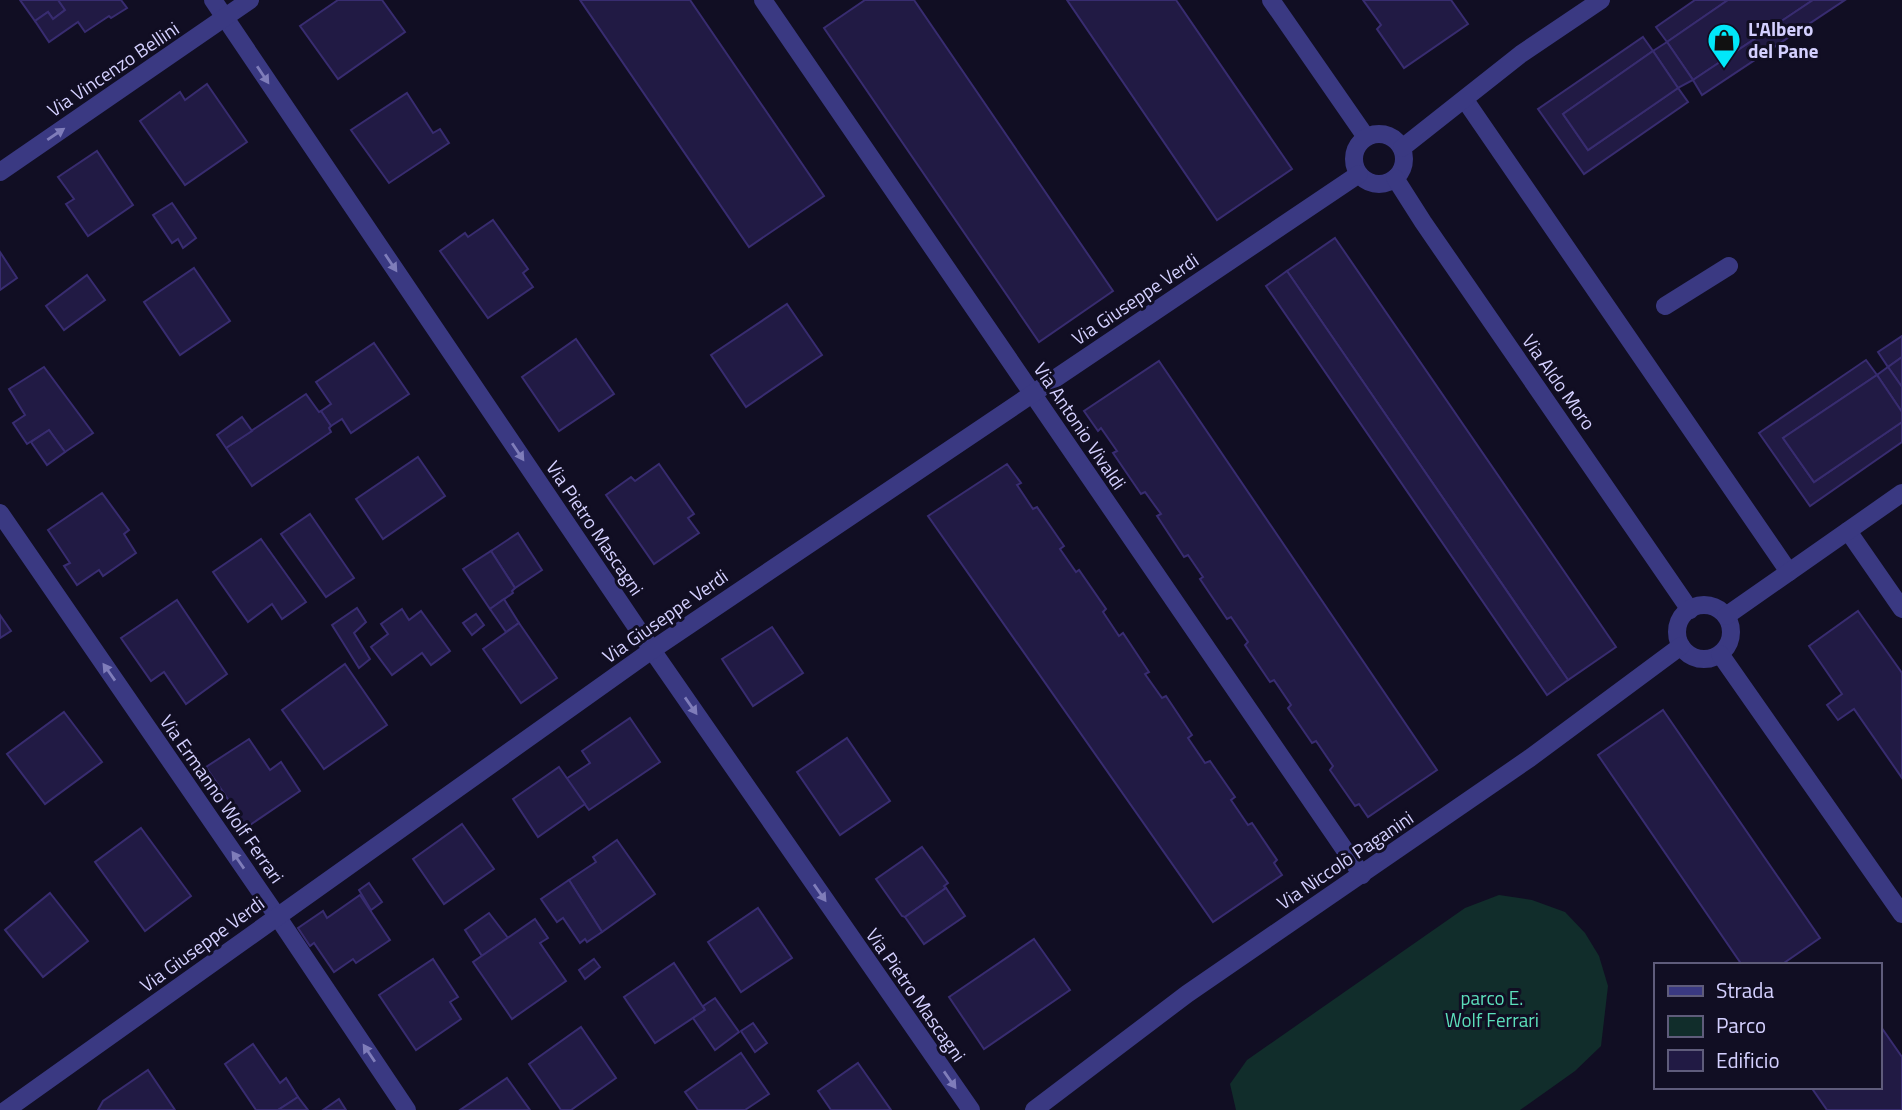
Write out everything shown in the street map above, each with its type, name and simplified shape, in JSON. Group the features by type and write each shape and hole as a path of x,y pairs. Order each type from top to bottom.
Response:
{"street":[{"name":"Via Pietro Mascagni","path":"213,0 652,650 971,1110"},
{"name":"Via Vincenzo Bellini","path":"0,172 250,0"},
{"name":"Via Antonio Vivaldi","path":"763,0 1362,875"},
{"path":"1271,0 1366,137"},
{"path":"1402,148 1521,54 1601,0"},
{"path":"1465,100 1789,572"},
{"path":"1374,134 1391,136 1402,148 1403,163 1395,178 1388,182 1372,183 1359,174 1354,166 1355,150 1366,137 1374,134"},
{"name":"Via Giuseppe Verdi","path":"6,1110 652,650 1359,174"},
{"name":"Via Aldo Moro","path":"1395,178 1690,610"},
{"path":"1665,306 1729,266"},
{"path":"1726,616 1902,493"},
{"name":"Via Ermanno Wolf Ferrari","path":"0,513 407,1110"},
{"path":"1848,531 1902,609"},
{"path":"1707,605 1726,616 1731,629 1730,639 1720,654 1713,658 1696,658 1681,646 1677,631 1679,623 1690,610 1707,605"},
{"name":"Via Niccolò Paganini","path":"1034,1110 1187,994 1530,758 1681,646"},
{"path":"1720,654 1902,915"}],"green space":[{"name":"parco E. Wolf Ferrari","path":"1499,895 1532,900 1565,912 1585,933 1599,956 1608,986 1601,1046 1575,1071 1520,1110 1236,1110 1230,1084 1247,1060 1465,908"}],"building":[{"path":"20,0 59,0 65,10 53,19 48,12 35,21"},
{"path":"58,0 121,0 127,8 85,32 78,22 49,42 35,21 48,12 53,19 65,10"},
{"path":"338,0 382,0 405,32 338,79 300,26"},
{"path":"580,0 690,0 824,196 749,247"},
{"path":"865,0 914,0 1113,291 1039,342 824,28"},
{"path":"1067,0 1176,0 1292,169 1217,220"},
{"path":"1363,0 1451,0 1468,24 1404,68 1377,29 1381,25"},
{"path":"1695,0 1728,0 1667,42 1656,27"},
{"path":"1728,0 1813,0 1693,80 1667,42"},
{"path":"1813,0 1845,0 1702,95 1693,80"},
{"path":"1643,37 1653,51 1563,114 1588,150 1678,88 1688,102 1584,174 1538,109"},
{"path":"1667,42 1693,80 1678,88 1653,51"},
{"path":"1653,51 1678,88 1588,150 1563,114"},
{"path":"207,84 247,142 185,185 140,121 180,92 185,100"},
{"path":"407,93 433,133 440,129 449,143 389,183 351,130"},
{"path":"97,151 133,205 88,236 66,204 74,199 58,177"},
{"path":"172,203 196,238 183,248 178,239 172,243 153,215"},
{"path":"493,220 528,269 523,273 533,287 488,318 440,251 465,233 468,237"},
{"path":"1335,238 1616,647 1568,680 1287,271"},
{"path":"0,252 17,278 0,290"},
{"path":"194,268 230,321 180,355 144,302"},
{"path":"1287,271 1568,680 1547,695 1266,286"},
{"path":"87,275 105,300 64,330 46,306"},
{"path":"787,304 822,355 746,407 711,355"},
{"path":"1902,336 1902,357 1888,367 1878,352"},
{"path":"576,339 614,394 559,431 522,377"},
{"path":"374,343 409,394 351,433 342,419 331,426 321,411 331,404 316,382"},
{"path":"1902,357 1902,387 1888,367"},
{"path":"1866,360 1877,375 1783,438 1814,482 1902,422 1902,442 1810,506 1759,433"},
{"path":"1159,361 1437,770 1368,817 1359,804 1355,806 1330,770 1333,766 1316,741 1312,743 1288,708 1291,705 1274,680 1270,682 1245,645 1248,642 1231,617 1227,619 1200,579 1203,577 1188,555 1184,557 1157,516 1161,514 1145,492 1141,494 1113,453 1117,451 1101,428 1098,431 1084,411"},
{"path":"44,367 93,433 65,452 49,430 27,444 13,423 25,415 9,389"},
{"path":"1888,367 1902,387 1902,412 1877,375"},
{"path":"1877,375 1902,412 1902,422 1814,482 1783,438"},
{"path":"306,394 331,426 331,432 252,486 226,448"},
{"path":"242,417 252,431 226,448 217,435"},
{"path":"49,430 65,452 47,465 31,442"},
{"path":"418,457 445,496 383,539 356,499"},
{"path":"659,464 694,514 688,518 699,533 654,564 606,495 631,477 635,481"},
{"path":"1007,464 1021,483 1017,485 1033,509 1037,507 1064,546 1060,549 1076,572 1079,570 1106,609 1103,612 1119,636 1123,633 1149,672 1145,674 1162,698 1166,696 1192,735 1188,738 1205,763 1210,761 1235,797 1231,800 1248,825 1252,823 1277,860 1274,863 1282,875 1213,922 928,516"},
{"path":"102,493 129,530 124,534 136,553 103,576 99,570 77,585 64,566 70,563 48,530"},
{"path":"310,514 354,578 326,597 281,534"},
{"path":"518,533 542,570 515,588 491,551"},
{"path":"261,539 306,602 282,619 272,604 248,622 213,572"},
{"path":"491,551 515,588 513,593 490,609 463,569"},
{"path":"504,599 519,623 506,632 490,609"},
{"path":"177,600 227,674 186,704 164,672 151,681 121,638"},
{"path":"357,608 366,622 354,633 370,659 359,668 332,625"},
{"path":"402,609 409,620 421,611 450,651 431,665 422,653 392,675 371,647 388,634 381,624"},
{"path":"1858,611 1902,673 1902,778 1854,709 1838,720 1827,705 1842,694 1809,646"},
{"path":"476,614 484,625 472,635 463,623"},
{"path":"0,615 11,631 0,638"},
{"path":"519,623 557,678 521,703 483,649"},
{"path":"772,627 803,673 753,706 722,659"},
{"path":"345,664 387,725 324,769 282,710"},
{"path":"1663,710 1820,938 1784,963 1741,963 1598,755"},
{"path":"64,712 102,762 45,804 7,754"},
{"path":"630,718 660,762 589,810 566,779 590,763 582,751"},
{"path":"847,738 890,801 840,835 797,772"},
{"path":"249,739 270,770 281,762 300,791 247,827 206,767"},
{"path":"559,767 585,804 538,837 513,799"},
{"path":"462,824 494,869 444,904 413,859"},
{"path":"141,828 191,896 145,931 95,862"},
{"path":"617,840 655,894 602,932 569,880 596,862 593,857"},
{"path":"922,847 948,883 944,886 946,888 905,917 876,879"},
{"path":"569,880 602,932 587,942 585,939 580,943 563,918 557,922 541,899"},
{"path":"369,883 382,902 371,910 359,890"},
{"path":"946,888 965,916 924,944 905,917"},
{"path":"50,893 88,941 43,977 5,930"},
{"path":"360,895 390,940 356,963 353,959 334,972 314,943 310,946 298,928 323,911 327,918"},
{"path":"758,908 792,958 741,992 708,942"},
{"path":"489,913 508,938 482,956 465,930"},
{"path":"535,919 548,938 540,943 566,981 512,1019 473,962"},
{"path":"1034,939 1070,990 984,1049 949,997"},
{"path":"433,959 458,997 450,1002 461,1019 416,1050 379,995"},
{"path":"594,959 600,967 585,979 579,970"},
{"path":"674,963 705,1010 655,1043 624,997"},
{"path":"715,998 739,1032 715,1050 693,1018 705,1010 703,1006"},
{"path":"753,1023 767,1043 755,1052 741,1031"},
{"path":"581,1027 616,1078 571,1110 561,1110 529,1064"},
{"path":"1881,1027 1902,1057 1902,1110 1827,1110 1812,1089 1881,1089"},
{"path":"253,1044 280,1083 286,1078 298,1097 278,1110 256,1110 225,1064"},
{"path":"741,1053 769,1094 745,1110 698,1110 685,1092"},
{"path":"858,1063 891,1110 831,1110 818,1091"},
{"path":"148,1070 175,1110 98,1110 103,1101"},
{"path":"507,1078 530,1110 460,1110"},
{"path":"298,1097 308,1110 278,1110"},
{"path":"339,1099 346,1110 323,1110"}],"place":[{"name":"L'Albero del Pane","path":"1724,70"}]}
